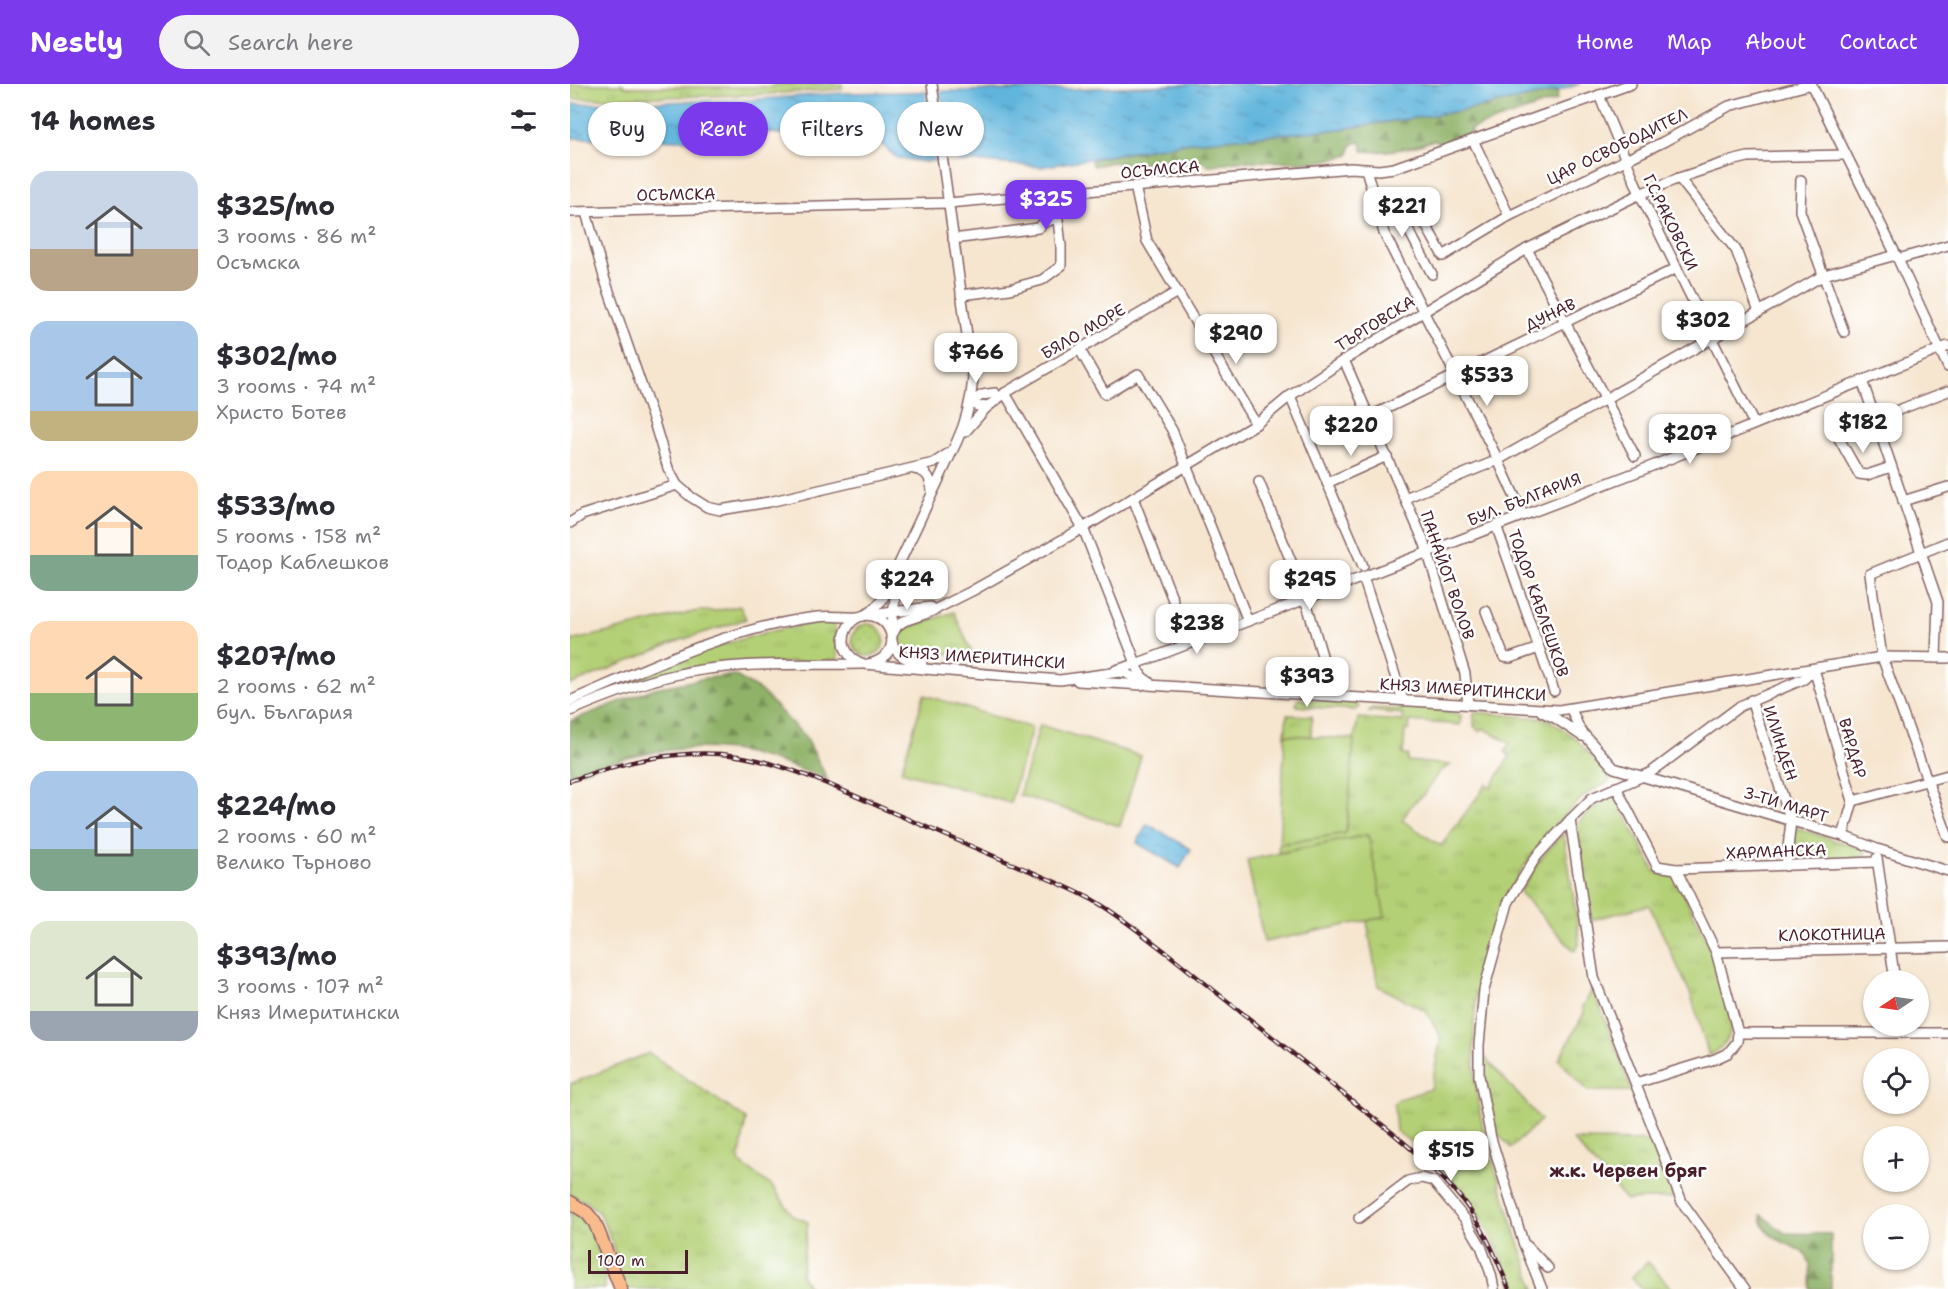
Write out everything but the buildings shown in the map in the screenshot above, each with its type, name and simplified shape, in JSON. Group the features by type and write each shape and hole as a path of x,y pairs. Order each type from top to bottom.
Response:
{"main road":[{"path":"570,1202 587,1213 595,1223 621,1289"},
{"path":"610,1265 611,1289"}],"street":[{"name":"ОСЪМСКА","path":"570,212 948,203 1351,168 1379,170 1394,168 1631,84"},
{"name":"ЦАР ОСВОБОДИТЕЛ","path":"1432,274 1407,225 1421,216 1443,256 1509,216 1663,142 1729,106 1811,84"},
{"path":"1811,84 1944,347 1948,367"},
{"path":"899,566 890,648 882,659 866,664 853,659 843,641 847,627 872,611 882,600 957,441 971,402 973,378 932,86"},
{"name":"Г.С.РАКОВСКИ","path":"1599,95 1640,194 1754,424"},
{"path":"1473,140 1509,216"},
{"name":"ТЪРГОВСКА","path":"953,602 1083,528 1256,424 1290,396 1344,360 1527,249 1640,194 1727,162 1748,157 1846,155"},
{"name":"ТОДОР КАБЛЕШКОВ","path":"1366,169 1384,233 1498,460 1523,515"},
{"path":"1679,178 1737,250 1759,312"},
{"path":"1802,180 1800,211 1844,332"},
{"path":"1135,186 1147,241 1256,424"},
{"path":"961,295 1010,289 1042,280 1061,266 1055,193"},
{"path":"586,212 604,277 668,468 677,484 691,497 707,507 720,510 769,502 921,468 944,459 952,451"},
{"path":"953,239 1038,228 1058,218"},
{"path":"1405,498 1498,460 1824,275 1948,244"},
{"path":"1527,249 1635,456"},
{"name":"ДУНАВ","path":"1369,417 1677,268"},
{"name":"БЯЛО МОРЕ","path":"995,393 1005,393 1178,292"},
{"name":"БУЛ. БЪЛГАРИЯ","path":"1108,673 1306,599 1363,572 1428,551 1523,515 1944,347"},
{"path":"1080,350 1106,394 1138,374 1172,430 1248,621"},
{"name":"ПАНАЙОТ ВОЛОВ","path":"1344,360 1428,551 1465,674 1468,704"},
{"path":"973,378 980,387 995,393"},
{"path":"1862,380 1938,602 1936,658"},
{"path":"1875,419 1948,391"},
{"path":"971,402 982,395 995,393"},
{"path":"957,441 970,424 1005,393 1083,528 1136,664 1146,680 1162,686"},
{"path":"1290,396 1363,572 1403,700"},
{"path":"971,402 976,406 991,405"},
{"path":"1837,435 1859,474 1867,475 1891,467"},
{"path":"1327,483 1387,456"},
{"path":"921,468 939,467 942,471"},
{"path":"921,468 928,475 932,494"},
{"path":"1259,482 1306,599 1329,679"},
{"path":"570,523 582,515 677,484"},
{"path":"1903,501 1948,487"},
{"path":"1133,498 1173,600"},
{"name":"ТОДОР КАБЛЕШКОВ","path":"1496,525 1554,691"},
{"path":"1948,542 1870,574 1882,657 1948,837"},
{"path":"896,585 898,598 902,604 924,609"},
{"path":"570,700 663,661 755,628 820,616 893,613 953,602"},
{"path":"891,637 897,626 904,621 953,602"},
{"path":"1486,611 1504,657 1510,658 1539,648"},
{"path":"863,616 882,621 891,637 894,650 904,659 951,669"},
{"name":"КНЯЗ ИМЕРИТИНСКИ","path":"570,711 652,681 686,673 743,666 866,664 951,669 1060,680 1108,673 1126,674 1148,685 1559,711 1882,657 1948,658"},
{"path":"1542,1289 1523,1242 1491,1138 1479,1076 1484,990 1508,903 1536,857 1592,798 1642,777 1740,706 1804,679 1814,669"},
{"name":"ВАРДАР","path":"1814,669 1853,801 1843,837"},
{"path":"1060,680 1148,685"},
{"name":"ИЛИНДЕН","path":"1751,700 1791,821 1785,866"},
{"path":"1534,709 1555,718 1586,739"},
{"path":"1571,709 1574,720 1586,739"},
{"name":"3-ТИ МАРТ","path":"1586,739 1626,784"},
{"name":"3-ТИ МАРТ","path":"1614,768 1948,871"},
{"path":"1853,801 1948,775"},
{"path":"1616,788 1657,866 1676,869 1716,952 1738,1033 1737,1042 1728,1053 1636,1083"},
{"path":"1570,820 1594,978 1682,1202 1745,1289"},
{"path":"1877,849 1894,970"},
{"name":"ХАРМАНСКА","path":"1676,869 1878,862"},
{"name":"КЛОКОТНИЦА","path":"1716,952 1948,947"},
{"path":"1738,1033 1863,1031"},
{"path":"1929,1032 1948,1033"},
{"path":"1359,1218 1408,1181 1421,1178 1433,1181 1465,1219 1481,1246 1494,1289"},
{"path":"1523,1242 1548,1268"}],"green space":[{"path":"570,84 623,84 624,87 774,87 774,84 842,84 842,89 751,95 570,99"},
{"path":"1558,91 1557,100 1471,129 1470,134 1443,144 1434,140 1399,150 1363,151 1361,142 1352,144 1349,155 1318,162 1237,161 1208,166 1205,162 1173,164 1154,162 1128,165 1113,162 1094,166 1091,162 1093,159 1191,142 1341,129 1460,111"},
{"path":"740,606 746,619 681,640 570,685 570,641 698,611 715,611"},
{"path":"954,612 973,655 909,651 902,644 900,638 904,629"},
{"path":"821,622 834,623 838,660 689,668 646,678 570,707 600,692 724,644"},
{"path":"868,624 880,628 884,640 880,652 868,656 856,652 852,640 856,628"},
{"path":"734,675 761,691 807,739 827,779 754,754 699,748 633,756 570,775 570,721 655,688"},
{"path":"924,695 1032,728 1010,803 901,771"},
{"path":"1298,699 1357,703 1359,707 1355,710 1297,706"},
{"path":"1401,706 1443,709 1461,715 1460,725 1410,721 1409,730 1405,730 1403,755 1408,755 1408,761 1450,765 1438,773 1424,795 1413,803 1402,820 1441,846 1487,784 1491,787 1510,756 1505,752 1510,743 1483,728 1480,732 1474,726 1474,712 1548,719 1574,737 1609,776 1610,780 1587,794 1566,814 1535,851 1514,883 1498,916 1486,950 1478,986 1474,1022 1477,1096 1484,1133 1535,1289 1514,1289 1488,1232 1472,1205 1433,1160 1396,1131 1394,1103 1399,1099 1431,1089 1441,1037 1426,1011 1378,986 1367,921 1385,917 1368,835 1278,853 1279,844 1346,833 1358,718 1402,721 1403,714 1369,711 1372,708 1401,710"},
{"path":"1287,715 1312,716 1311,736 1285,735"},
{"path":"1040,725 1141,756 1120,826 1019,795"},
{"path":"1285,735 1354,739 1346,833 1279,844"},
{"path":"1615,796 1654,870 1675,877 1713,953 1731,1026 1726,1041 1709,1056 1691,995 1649,905 1591,920 1577,827 1588,812"},
{"path":"1794,827 1865,850 1865,860 1790,863"},
{"path":"1368,835 1385,917 1264,942 1247,860"},
{"path":"1564,835 1578,927 1579,945 1574,951 1520,892 1539,861 1560,836"},
{"path":"1593,988 1632,1091 1588,1091 1559,1060 1584,1013 1583,1007"},
{"path":"649,1053 746,1119 739,1162 773,1187 793,1216 808,1222 801,1275 810,1289 625,1289 603,1219 592,1206 570,1194 570,1084"},
{"path":"1482,1054 1541,1120 1511,1148 1491,1127 1482,1073"},
{"path":"1573,1140 1651,1141 1674,1198 1626,1200"},
{"path":"570,1211 586,1226 597,1245 605,1278 605,1289 570,1289"},
{"path":"1761,1215 1785,1233 1831,1234 1831,1289 1810,1289 1810,1264 1806,1256 1769,1233 1763,1225"},
{"path":"1648,1262 1672,1289 1641,1289 1631,1277"}],"water":[{"path":"1197,84 1580,84 1558,91 1460,111 1341,129 1191,142 1041,167 961,162 952,158 925,162 897,158 885,147 885,102 780,102 780,134 768,133 768,102 678,102 678,140 666,140 666,102 659,102 748,100 842,93"},
{"path":"570,104 588,104 588,138 570,138"},
{"path":"1147,824 1191,849 1180,868 1137,843"}],"pier":[{"path":"939,88 941,102 928,102 926,89"},
{"path":"935,156 948,156 949,161 936,163"}],"railway":[{"path":"570,781 625,764 663,756 721,754 742,757 785,768 828,784 1052,880 1093,900 1167,953 1395,1135 1432,1168 1471,1211 1492,1249 1509,1289"}],"district":[{"name":"ж.к. Червен бряг","path":"1628,1171"}]}
